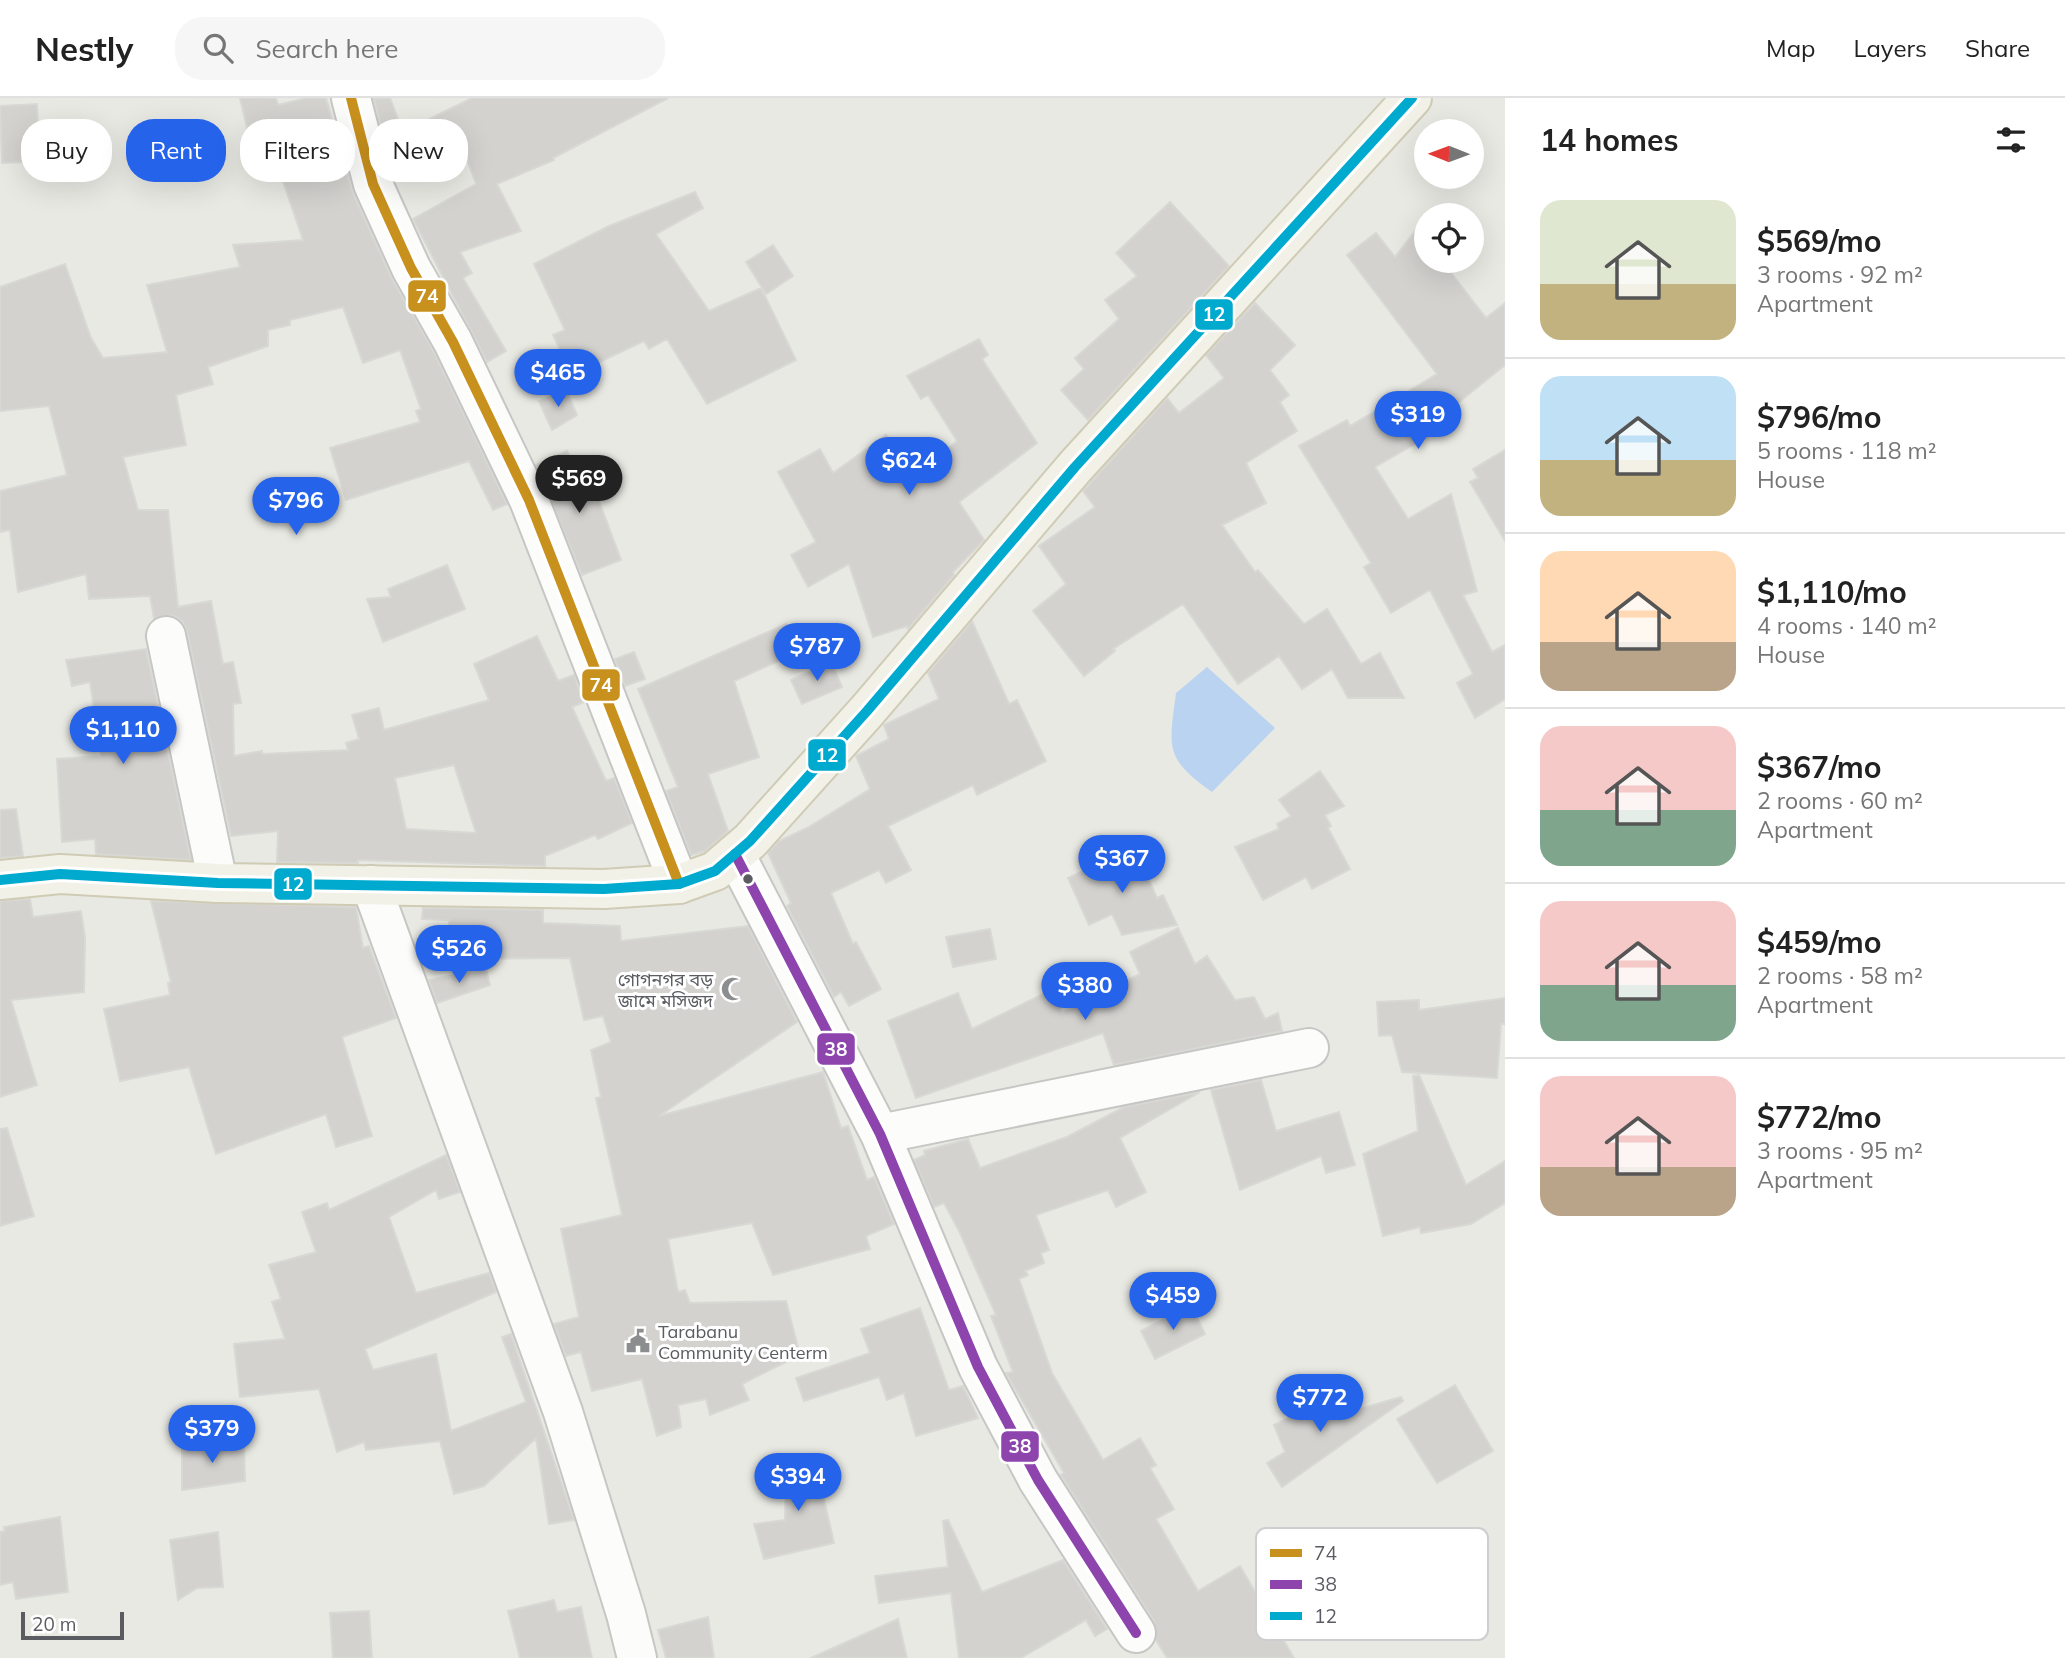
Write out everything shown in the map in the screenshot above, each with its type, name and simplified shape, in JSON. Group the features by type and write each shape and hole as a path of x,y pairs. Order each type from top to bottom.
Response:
{"main road":[{"path":"0,880 60,874 218,883 604,889 679,884 715,871 735,854 867,711 1075,467 1412,98"}],"street":[{"path":"351,98 373,184 411,268 453,342 529,500 679,884"},
{"path":"166,636 218,883"},
{"path":"735,854 880,1134 978,1367 1038,1480 1136,1633"},
{"path":"371,885 563,1412 626,1614 637,1658"},
{"path":"880,1134 1309,1048"}],"water":[{"path":"1207,667 1275,728 1212,792 1185,770 1173,750 1172,740 1176,693"}],"building":[{"path":"240,98 276,98 278,105 306,98 326,98 332,119 245,119"},
{"path":"390,98 398,119 379,119 374,99"},
{"path":"472,98 668,98 553,158 554,160 497,184 521,231 460,252 472,273 463,278 506,351 487,362 413,219 476,184 468,162 468,119 429,119"},
{"path":"37,104 38,119 21,119 21,162 2,163 0,106"},
{"path":"283,182 350,182 391,277 434,352 507,504 493,510 469,461 346,500 330,448 420,422 416,411 421,409 400,350 363,363 343,307 290,320 290,325 268,330 268,346 208,367 213,384 176,395 186,445 123,457 138,510 168,510 178,607 211,601 223,664 233,662 241,703 233,704 234,756 262,751 262,754 348,750 346,743 359,739 352,715 379,708 384,730 489,700 474,664 537,636 558,681 574,675 584,702 572,707 606,781 614,778 632,823 598,839 595,835 545,856 545,866 358,860 358,863 277,862 278,831 231,836 187,631 182,621 172,615 154,618 150,596 89,599 86,574 18,592 10,530 0,532 0,491 67,475 49,406 0,411 0,287 65,264 91,338 103,358 167,352 147,285 240,267 233,245 303,240","holes":["454,765 476,833 406,829 395,778"]},
{"path":"695,192 703,208 656,234 709,311 761,288 796,360 707,404 667,339 649,349 644,341 572,375 553,335 565,330 534,264 609,226"},
{"path":"1170,202 1229,266 1088,420 1061,390 1084,369 1075,358 1119,319 1105,300 1137,276 1116,253"},
{"path":"1414,232 1414,273 1451,273 1486,318 1505,303 1505,365 1442,416 1431,421 1434,433 1375,467 1408,519 1451,494 1477,591 1463,595 1492,652 1505,645 1505,699 1475,718 1457,683 1473,674 1430,590 1391,613 1364,567 1371,563 1299,446 1347,420 1350,426 1437,374 1347,255 1376,233 1395,257"},
{"path":"773,245 793,276 766,294 746,262"},
{"path":"1255,303 1295,345 1270,370 1289,395 1280,402 1297,431 1246,463 1266,503 1222,525 1255,572 1258,570 1304,624 1327,609 1361,664 1380,653 1404,698 1348,698 1332,669 1302,689 1279,656 1238,684 1183,604 1113,649 1115,651 1084,676 1033,611 1066,584 1039,546 1095,507 1083,491 1167,398 1179,413 1224,378 1206,355"},
{"path":"979,339 988,355 982,359 1037,443 959,502 984,540 953,572 954,575 908,629 907,626 873,637 849,564 808,587 791,555 816,542 778,472 820,449 833,473 886,435 916,478 957,441 928,395 921,399 907,376"},
{"path":"566,390 577,415 552,430 539,401"},
{"path":"1505,450 1505,541 1470,482 1478,478 1473,469"},
{"path":"567,451 588,496 596,493 621,560 582,575 536,465"},
{"path":"447,565 465,609 383,642 367,599 391,597 388,589"},
{"path":"972,621 1009,704 1017,700 1046,761 977,795 973,785 888,826 911,870 886,883 879,870 831,893 853,944 856,942 881,989 849,1006 841,992 834,997 787,906 791,903 768,853 779,841 807,828 870,789 856,756 889,739 884,725 939,699 928,673"},
{"path":"786,624 798,652 734,681 759,757 708,774 728,831 705,851 691,855 666,791 678,787 638,689"},
{"path":"146,649 191,860 96,854 95,839 62,842 57,759 101,756 90,682 72,686 66,660"},
{"path":"634,652 645,679 625,686 615,659"},
{"path":"831,662 842,687 802,704 791,680"},
{"path":"1320,771 1344,806 1325,815 1331,826 1328,828 1350,869 1312,889 1306,877 1263,900 1235,847 1279,829 1277,824 1291,816 1279,800"},
{"path":"16,809 23,856 0,858 0,810"},
{"path":"1134,847 1157,898 1163,895 1177,925 1122,935 1112,914 1089,925 1068,878"},
{"path":"30,899 33,917 81,911 85,938 84,992 11,1000 37,1085 0,1097 0,901"},
{"path":"151,901 356,907 363,948 369,946 396,1018 342,1037 372,1136 336,1147 326,1114 216,1154 189,1067 120,1081 104,1009 170,995 168,983 171,982"},
{"path":"423,908 543,910 543,923 620,926 621,941 748,926 797,1022 659,1116 823,1072 841,1128 848,1126 867,1180 874,1177 894,1224 866,1236 870,1249 773,1275 752,1223 668,1239 678,1292 685,1290 690,1303 786,1301 800,1355 742,1384 749,1400 710,1415 706,1399 678,1405 681,1427 657,1436 642,1379 592,1391 581,1352 566,1356 554,1324 579,1317 561,1229 622,1215 596,1098 601,1097 591,1050 611,1042 603,1016 584,1020 570,958 449,959 449,920 422,919"},
{"path":"1178,928 1195,964 1207,956 1235,1000 1254,997 1265,1019 1278,1013 1282,1031 1114,1065 1103,1033 916,1098 888,1021 958,993 972,1029 1051,990 1062,1013 1140,974 1130,952"},
{"path":"990,929 996,959 953,967 946,937"},
{"path":"486,969 490,985 437,1003 429,980"},
{"path":"1505,998 1505,1024 1501,1024 1497,1078 1402,1072 1392,1035 1379,1036 1377,1002 1419,1000 1419,1010"},
{"path":"1419,1075 1466,1185 1505,1161 1505,1203 1471,1224 1421,1233 1420,1227 1383,1236 1363,1154 1418,1131 1413,1076"},
{"path":"1261,1080 1276,1131 1339,1112 1355,1165 1326,1173 1321,1156 1240,1190 1211,1090"},
{"path":"1200,1092 1120,1138 1146,1192 1116,1207 1108,1190 1036,1215 1049,1250 1041,1253 1044,1263 1025,1271 1028,1275 1019,1279 1052,1373 1103,1460 1140,1438 1156,1465 1150,1468 1174,1509 1156,1519 1198,1591 1240,1566 1256,1593 1256,1640 1283,1640 1294,1658 1167,1658 1156,1640 1154,1621 1061,1475 1064,1473 1006,1373 1013,1372 991,1316 996,1315 960,1233 944,1203 934,1207 914,1160 925,1155 924,1151 968,1139 980,1168 1067,1137 1124,1107"},
{"path":"7,1128 34,1216 0,1226 0,1129"},
{"path":"446,1155 460,1192 439,1199 436,1190 389,1217 416,1293 489,1273 496,1292 365,1349 373,1370 436,1354 451,1431 526,1402 502,1337 511,1334 574,1520 549,1524 536,1438 484,1486 454,1494 440,1441 366,1450 364,1442 337,1452 319,1389 240,1397 234,1344 285,1339 272,1302 281,1299 269,1265 316,1252 302,1212 327,1203 329,1210"},
{"path":"1191,1305 1205,1334 1155,1359 1141,1331"},
{"path":"920,1308 949,1390 963,1386 978,1418 916,1436 904,1393 887,1400 879,1377 804,1401 796,1378 870,1353 861,1329"},
{"path":"1455,1385 1493,1451 1437,1483 1397,1419"},
{"path":"1333,1395 1346,1413 1401,1397 1403,1401 1282,1487 1267,1463 1285,1452 1274,1425"},
{"path":"244,1443 245,1481 182,1490 182,1444"},
{"path":"786,1454 814,1454 814,1482 820,1482 834,1543 764,1559 754,1524 785,1520"},
{"path":"60,1517 68,1592 16,1599 13,1582 0,1585 0,1532 5,1531 4,1527"},
{"path":"948,1520 982,1592 1063,1560 1107,1629 1095,1636 1086,1620 1021,1658 959,1658 951,1593 879,1603 875,1576 948,1567 943,1521"},
{"path":"218,1532 223,1587 197,1588 178,1600 170,1540"},
{"path":"554,1600 557,1612 581,1607 592,1658 520,1658 508,1611"},
{"path":"369,1611 372,1658 333,1658 330,1613"},
{"path":"708,1617 714,1658 666,1658 658,1630"},
{"path":"898,1619 907,1658 811,1658"}],"transit line":[{"name":"74","path":"351,98 373,184 411,268 453,342 529,500 679,884"},
{"name":"12","path":"0,880 60,874 218,883 604,889 679,884 715,871 750,841 867,711 1075,467 1412,98"},
{"name":"38","path":"735,854 880,1134 978,1367 1038,1480 1136,1633"}],"place":[{"name":"গোগনগর বড় জামে মসিজদ","path":"733,989"},
{"name":"Tarabanu Community Centerm","path":"638,1341"}]}
